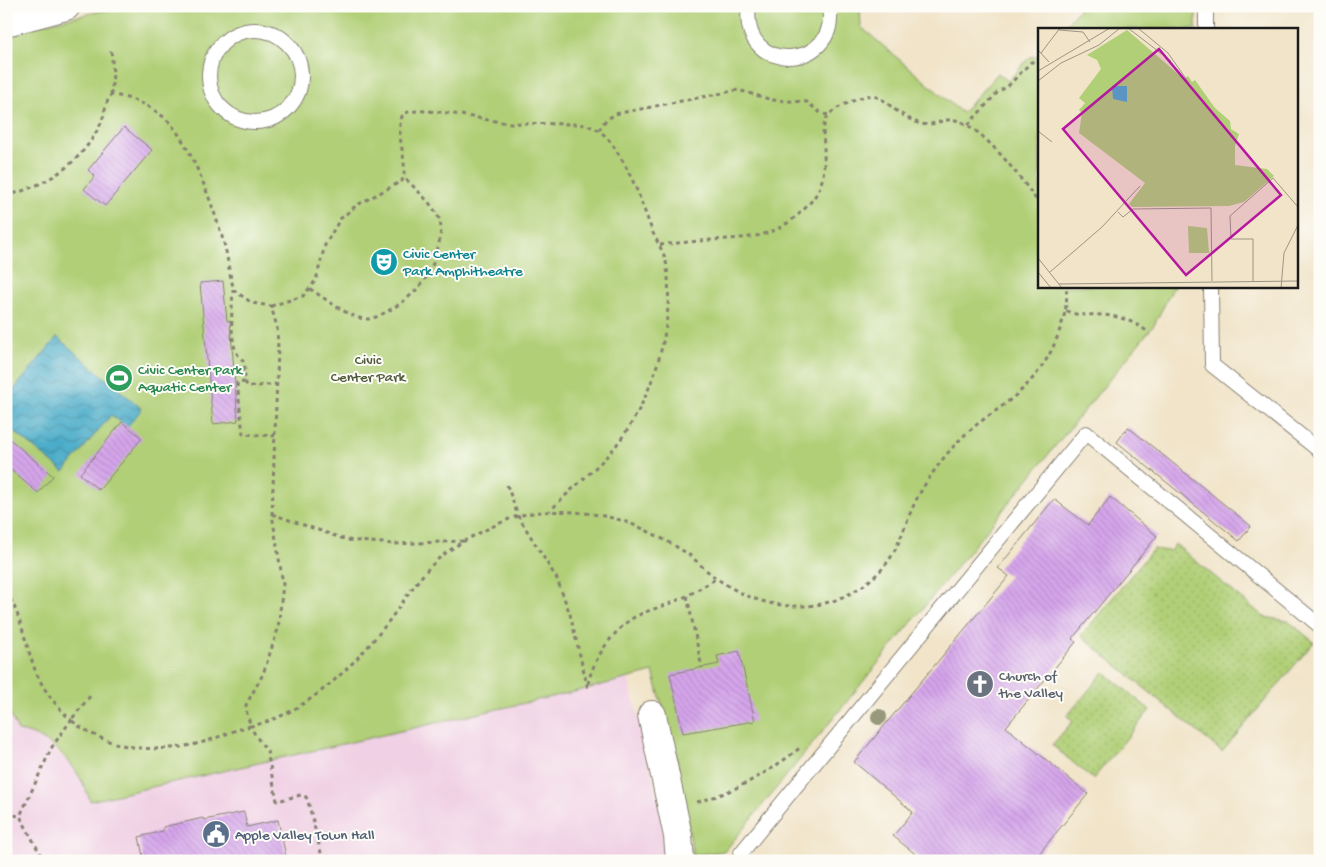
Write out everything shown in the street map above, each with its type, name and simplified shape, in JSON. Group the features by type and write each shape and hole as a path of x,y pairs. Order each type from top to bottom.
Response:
{"street":[{"path":"6,22 66,6"},
{"path":"652,715 673,808 680,861"}],"lane":[{"path":"749,6 747,18 750,31 757,43 767,52 780,58 794,58 807,54 818,46 826,35 830,22 829,6"},
{"path":"1206,6 1206,28"},
{"path":"249,29 265,30 280,36 292,47 300,61 301,77 298,93 289,107 277,117 262,122 245,122 232,117 220,108 212,96 208,81 209,67 214,53 223,41 235,33 249,29"},
{"path":"1211,288 1212,366 1320,451"},
{"path":"741,861 741,853 1086,433 1320,626"}],"path":[{"path":"6,196 41,185 55,177 84,150 105,115 108,97 111,94 114,74 111,48"},
{"path":"968,125 996,93 1010,86 1031,62 1038,61"},
{"path":"599,130 604,121 615,114 734,90 782,101 807,102 822,114 829,114 848,104 870,96 880,97 898,112 919,123 929,125 955,120 968,125 990,144 1023,181 1038,202"},
{"path":"111,94 124,96 142,103 156,112 174,129 188,152 212,204 226,250 233,288 234,343 236,352 244,360 245,382 248,387 276,384"},
{"path":"233,288 237,294 252,303 271,306 303,296 310,289 316,280 325,245 337,223 357,205 402,181 404,176 401,121 403,114 409,111 431,111 486,121 588,125 599,130 606,137 629,173 660,245 667,266 668,296 660,358 648,389 632,420 608,454 550,511"},
{"path":"660,245 761,235 777,229 798,214 816,193 822,181 824,168 824,127 829,114"},
{"path":"310,289 352,315 366,320 406,301 424,282 435,261 440,239 440,222 435,210 404,176"},
{"path":"6,226 8,237"},
{"path":"6,592 19,616 33,666 40,682 54,703 71,720 90,733 121,746 144,749 170,749 196,744 262,723 294,708 327,686 360,656 433,564 466,541 508,519 518,516 550,511 590,514 626,522 667,541 688,554 717,578 750,598 784,606 806,606 839,600 879,572 896,549 917,499 943,459 976,425 1026,386 1044,364 1058,337 1066,311 1066,288"},
{"path":"271,306 277,327 272,514 283,584 278,629 263,674 246,705 247,715 255,735 267,750 277,801 301,795 306,797 323,861"},
{"path":"1066,311 1078,316 1100,314 1123,318 1136,323 1148,332"},
{"path":"245,382 237,383 242,434 275,436"},
{"path":"507,485 518,516 557,579 570,614 588,689 590,675 598,658 619,630 639,615 686,596 717,578"},
{"path":"272,514 347,540 394,544 466,541"},
{"path":"686,596 702,668"},
{"path":"20,816 52,747 90,696"},
{"path":"673,808 714,797 747,783 768,771 806,742"},
{"path":"6,814 20,816"},
{"path":"20,816 44,861"}],"shaded area":[{"path":"628,679 644,736 664,830 667,861 6,861 6,707 18,731 31,734 43,740 72,765 82,780 91,801"}],"green space":[{"name":"Civic Center Park","path":"139,6 860,6 861,27 962,113 998,73 1008,81 1030,57 1038,56 1038,288 1173,288 1154,325 725,851 693,855 677,761 653,672 578,691 90,801 72,766 54,747 43,739 18,731 6,706 6,32 101,11"},
{"path":"1082,6 1196,6 1196,28 1063,28"},
{"path":"1175,544 1264,617 1288,621 1314,642 1222,752 1081,636 1153,549 1170,551"},
{"path":"1104,672 1150,710 1093,779 1052,745 1073,721 1067,716"}],"water":[{"path":"57,337 142,409 127,427 111,415 64,472 6,425 6,399"}],"building":[{"path":"124,127 152,150 105,206 84,189 95,176 88,170"},
{"path":"223,281 227,321 230,321 238,421 213,424 200,283"},
{"path":"122,422 142,438 99,490 80,474"},
{"path":"1128,427 1251,526 1239,541 1117,442"},
{"path":"6,436 53,476 38,493 6,466"},
{"name":"Church of the Valley","path":"1110,497 1157,536 1072,639 1076,642 1006,727 1088,794 1033,861 924,861 893,836 913,812 854,762 1009,576 998,568 1054,499 1088,525"},
{"path":"739,651 755,721 683,733 670,674 719,664 717,656"},
{"name":"Apple Valley Town Hall","path":"244,812 247,827 278,820 287,861 144,861 139,837 163,831 163,827 203,818 204,820"}],"place":[{"name":"Civic Center Park Amphitheatre","path":"384,262"},
{"name":"Civic Center Park Aquatic Center","path":"119,378"},
{"name":"Church of the Valley","path":"980,684"},
{"name":"Apple Valley Town Hall","path":"216,834"}]}
